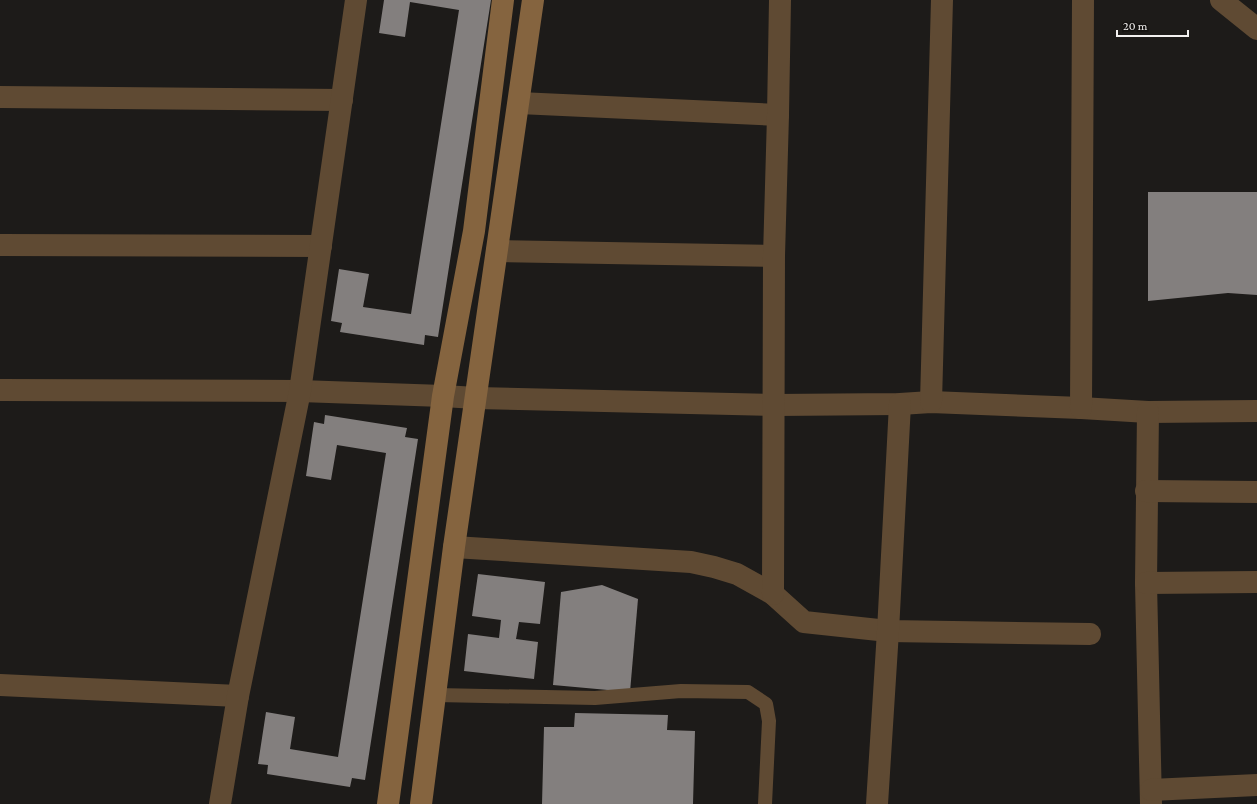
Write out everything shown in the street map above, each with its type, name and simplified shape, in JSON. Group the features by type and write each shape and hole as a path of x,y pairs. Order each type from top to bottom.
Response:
{"street":[{"path":"220,804 238,696 300,391 356,0"},
{"path":"388,804 443,396 474,232 503,0"},
{"path":"422,804 454,547 533,0"},
{"path":"773,594 774,256 780,0"},
{"path":"931,402 942,0"},
{"path":"1081,408 1083,0"},
{"path":"1220,0 1257,29"},
{"path":"0,98 342,100"},
{"path":"518,103 778,115"},
{"path":"0,245 321,246"},
{"path":"497,251 774,256"},
{"path":"0,390 300,391 476,398 774,405 900,404 931,402 1148,412 1257,411"},
{"path":"877,804 900,404"},
{"path":"1148,412 1146,583 1151,797 1257,785"},
{"path":"1146,492 1257,492"},
{"path":"454,547 691,562 737,574 773,594 804,622 888,631 1090,634"},
{"path":"1146,583 1257,582"},
{"path":"0,685 238,696"}],"lane":[{"path":"436,695 595,698 681,691 748,692 766,704 769,721 764,804"}],"building":[{"path":"384,0 491,0 438,337 425,335 424,345 340,332 342,323 331,321 339,269 369,274 363,307 411,314 459,10 410,2 405,37 379,33"},
{"path":"1148,192 1257,192 1257,295 1228,293 1148,301"},
{"path":"325,415 407,428 405,437 418,439 365,780 352,778 350,787 267,774 268,765 258,764 266,712 295,717 290,749 338,757 386,453 337,445 331,480 306,476 314,422 324,424"},
{"path":"478,574 545,582 540,624 519,622 516,639 538,642 534,679 464,671 468,634 499,638 501,620 472,616"},
{"path":"602,585 638,599 630,692 553,685 561,592"},
{"path":"575,713 668,715 667,730 695,731 693,804 542,804 544,727 574,727"}]}
